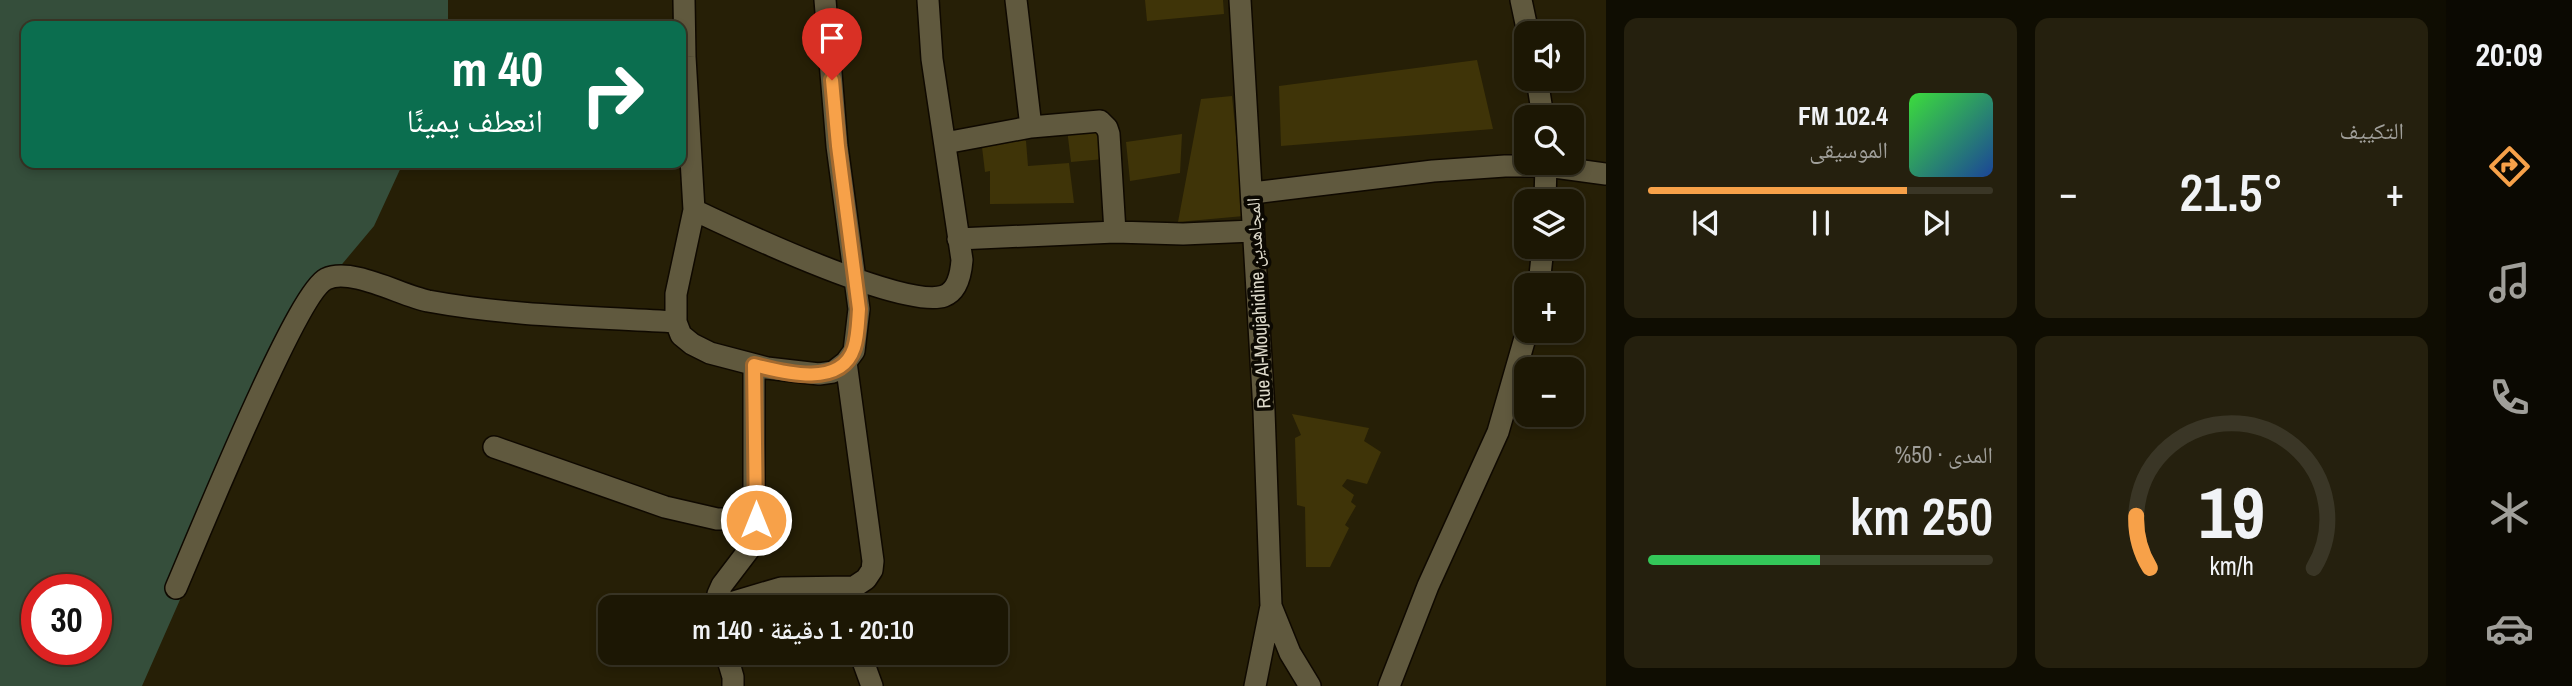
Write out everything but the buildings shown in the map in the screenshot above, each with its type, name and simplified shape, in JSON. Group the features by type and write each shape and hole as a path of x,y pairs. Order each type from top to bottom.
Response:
{"street":[{"path":"684,0 684,21"},
{"path":"686,74 694,210 676,293 676,322 681,335 710,353 754,365 819,374 833,372 846,362 853,351 858,334 859,309 838,146 825,0"},
{"path":"694,210 782,251 855,279 929,298 944,296 954,289 962,260 932,59 928,0"},
{"path":"1016,0 1031,127"},
{"name":"Rue Al-Moujahidine المجاهدين","path":"1240,0 1264,411 1271,606 1255,686"},
{"path":"1521,0 1525,21"},
{"path":"945,143 1031,127 1100,121 1107,128 1112,158 1115,232"},
{"path":"1252,193 1433,171 1514,166"},
{"path":"1584,170 1606,174"},
{"path":"958,239 1115,232 1183,234 1253,231"},
{"path":"176,588 282,350 310,296 326,279 345,274 426,300 473,307 593,318 676,322"},
{"path":"1389,686 1428,586 1498,432 1524,343"},
{"path":"846,362 873,561 872,570 866,579 854,587 849,595"},
{"path":"718,595 722,585 754,543 754,365"},
{"path":"494,447 665,507 717,519 756,520"},
{"path":"757,595 781,588 833,595"},
{"name":"Rue Al-Moujahidine المجاهدين","path":"1271,606 1290,653 1310,686"},
{"path":"730,665 733,686"},
{"path":"864,665 872,686"}],"green space":[{"path":"0,0 448,0 448,21 21,21 21,168 401,168 374,226 312,300 142,686 0,686"}],"route":[{"path":"756,520 754,365 794,372 833,372 846,362 853,351 858,334 859,309 832,80"}]}
